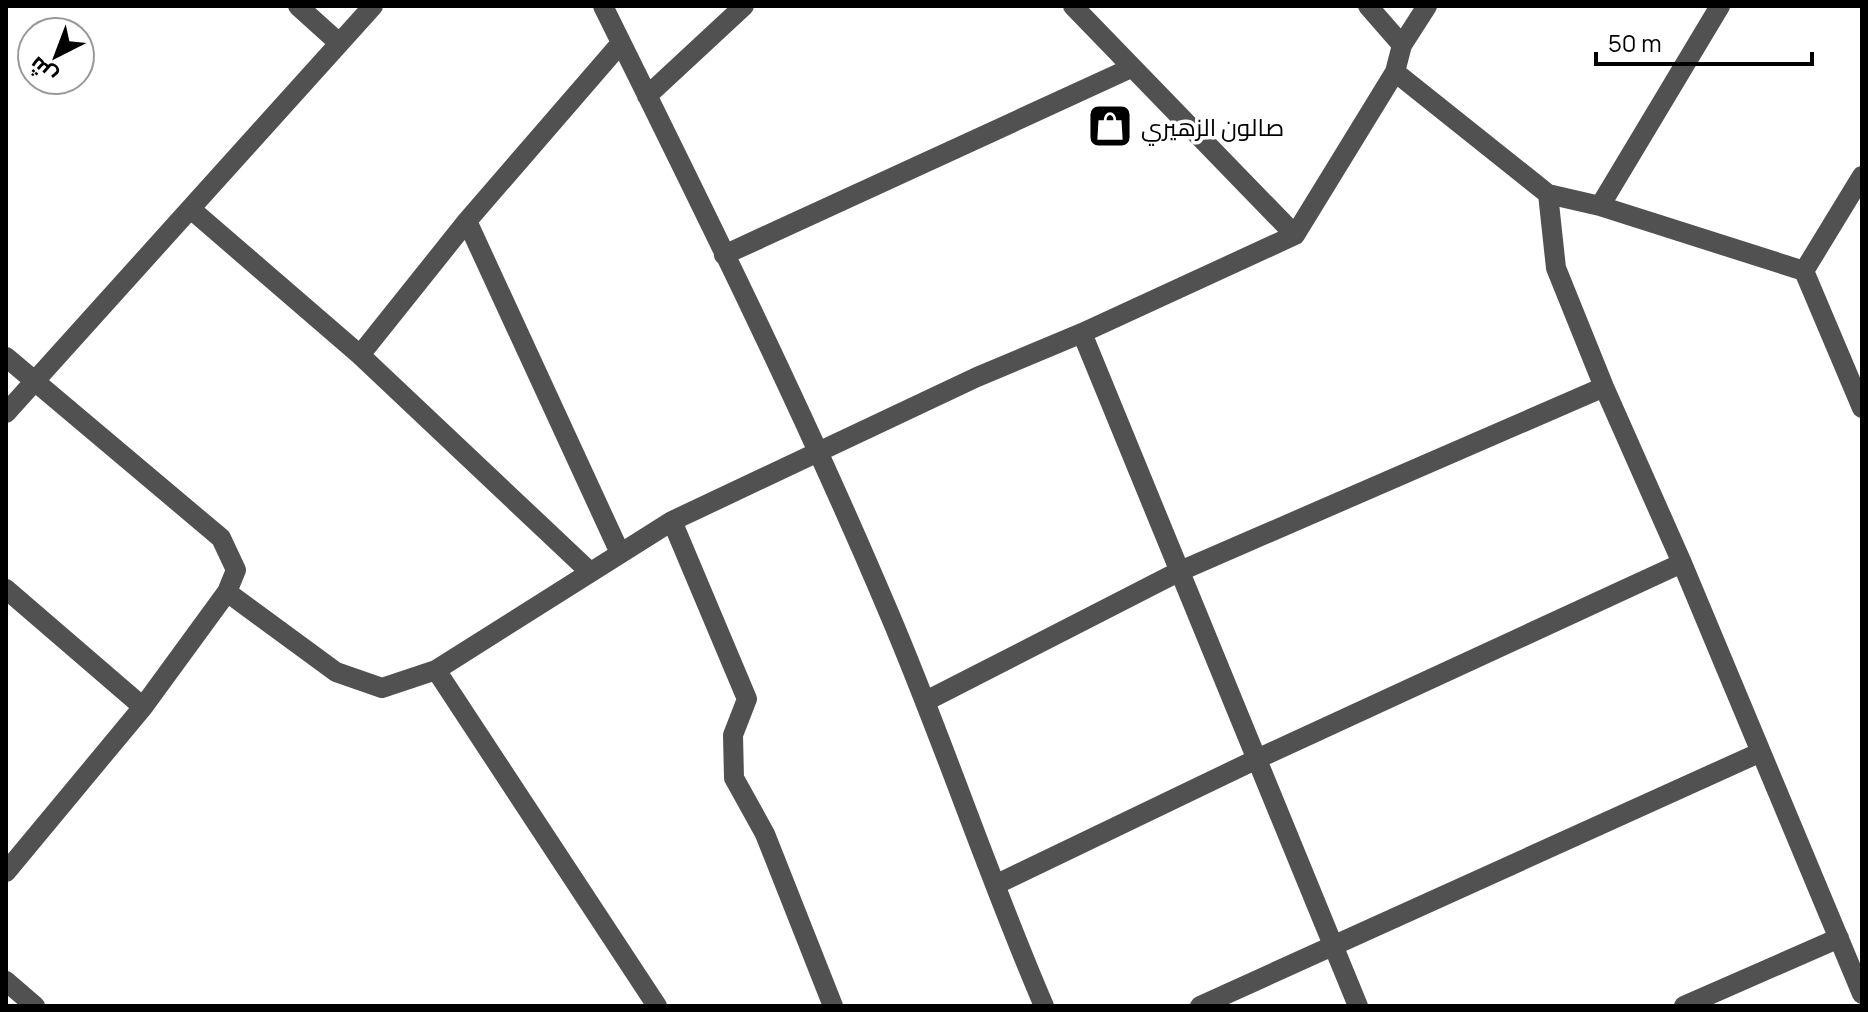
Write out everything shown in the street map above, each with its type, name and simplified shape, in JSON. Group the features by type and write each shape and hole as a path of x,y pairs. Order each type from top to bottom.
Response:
{"street":[{"path":"298,6 339,43"},
{"path":"6,413 373,6"},
{"path":"603,6 819,453 926,701 1044,1006"},
{"path":"647,96 744,6"},
{"path":"1073,6 1295,235"},
{"path":"1368,6 1402,45"},
{"path":"227,592 336,672 382,688 436,670 672,521 977,377 1082,333 1295,235 1395,72 1402,45 1427,6"},
{"path":"1600,206 1720,6"},
{"path":"360,355 467,221 621,43"},
{"path":"724,255 1131,68"},
{"path":"1395,72 1548,194 1600,206 1804,271 1862,408"},
{"path":"1804,271 1862,176"},
{"path":"1548,194 1556,268 1862,994"},
{"path":"192,210 360,355 590,572"},
{"path":"467,221 620,553"},
{"path":"1082,333 1358,1006"},
{"path":"6,357 221,538 236,570 227,592 143,707 6,872"},
{"path":"926,701 1178,572 1604,387"},
{"path":"672,521 747,699 733,735 734,778 765,834 833,1006"},
{"path":"995,885 1257,759 1682,563"},
{"path":"6,589 143,707"},
{"path":"436,670 657,1006"},
{"path":"1200,1006 1761,752"},
{"path":"1684,1006 1839,938"},
{"path":"6,981 35,1006"}],"place":[{"name":"صالون الزهيري","path":"1110,126"}]}
